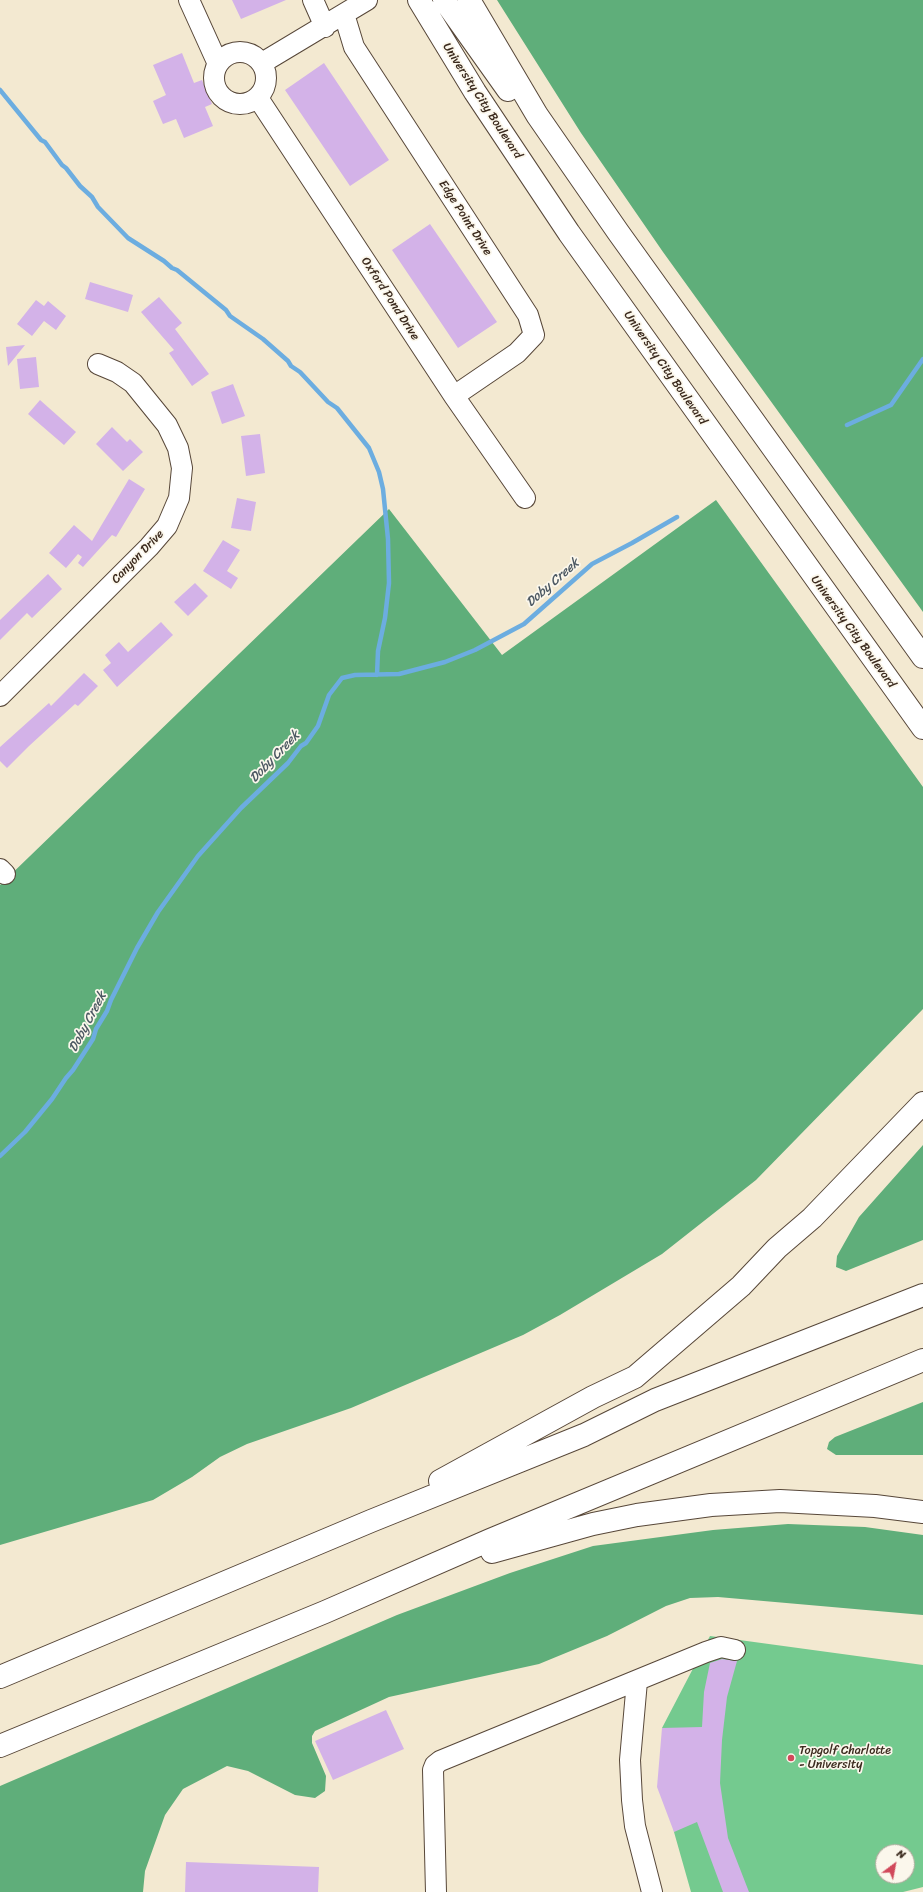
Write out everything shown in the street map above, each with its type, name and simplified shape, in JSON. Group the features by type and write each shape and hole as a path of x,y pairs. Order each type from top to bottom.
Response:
{"main road":[{"name":"University City Boulevard","path":"419,0 475,92 569,233 923,728"},
{"path":"444,0 516,102 538,115"},
{"path":"469,0 538,115 741,406 923,657"},
{"path":"371,1522 449,1475 593,1397 636,1377 741,1286 777,1248 818,1213 923,1103"},
{"path":"0,1677 371,1522 584,1436 655,1400 923,1295"},
{"path":"0,1746 311,1618 923,1360"},
{"path":"408,1576 593,1524 711,1505 780,1501 875,1506 923,1512"}],"street":[{"path":"189,0 218,64"},
{"path":"313,0 325,27"},
{"path":"262,63 325,27 367,0"},
{"name":"Edge Point Drive","path":"344,14 354,47 528,315 532,328 534,335 516,353 454,396"},
{"path":"244,52 253,55 262,63 264,67 266,84 258,98 242,104 225,99 215,85 214,76 218,64 232,53 244,52"},
{"name":"Oxford Pond Drive","path":"258,98 454,396 525,498"},
{"name":"Canyon Drive","path":"0,696 150,547 167,526 179,498 182,468 178,448 167,425 133,384 117,372 98,364"},
{"path":"436,1892 433,1770 435,1765 440,1761 721,1647 735,1650"},
{"path":"637,1681 630,1760 632,1800 635,1826 652,1892"}],"green space":[{"path":"497,0 923,0 923,612 663,252 581,133"},
{"path":"716,500 923,787 923,1009 756,1180 662,1254 560,1315 523,1335 351,1408 247,1444 220,1457 192,1477 153,1500 0,1545 0,885 389,509 502,655"},
{"path":"923,1145 923,1240 846,1271 836,1267 837,1256 859,1217"},
{"path":"923,1402 923,1455 836,1455 827,1449 829,1442 835,1437"},
{"path":"788,1524 865,1527 923,1535 923,1615 718,1597 690,1598 666,1606 607,1636 539,1664 389,1697 315,1731 312,1736 312,1743 326,1776 325,1791 315,1798 295,1795 248,1771 227,1766 183,1789 165,1815 145,1871 143,1892 0,1892 0,1786 397,1615 510,1573 593,1546 713,1530"},
{"name":"Topgolf Charlotte - University","path":"710,1636 923,1665 923,1887 903,1892 691,1892 674,1832 662,1728"}],"building":[{"path":"232,0 286,0 241,19"},
{"path":"182,53 194,83 202,80 212,104 205,107 213,126 184,138 176,119 163,124 153,101 166,95 153,65"},
{"path":"324,63 389,160 350,186 285,90"},
{"path":"430,224 497,322 458,348 392,250"},
{"path":"90,282 133,295 128,312 85,299"},
{"path":"159,297 182,323 175,329 209,374 192,386 169,353 174,350 141,312"},
{"path":"36,300 44,306 48,301 66,316 56,330 44,321 32,336 17,324"},
{"path":"25,345 8,366 6,347"},
{"path":"36,357 39,387 20,389 17,359"},
{"path":"233,384 245,416 222,424 211,392"},
{"path":"40,400 76,432 64,445 28,414"},
{"path":"112,427 127,442 130,439 143,452 123,471 96,444"},
{"path":"260,434 265,473 246,476 241,436"},
{"path":"129,479 145,489 116,537 112,535 83,567 78,563 82,557 78,554 66,568 49,553 74,525 92,541"},
{"path":"237,498 256,502 251,531 231,528"},
{"path":"223,540 240,550 227,571 238,578 231,589 203,571"},
{"path":"48,574 62,589 32,618 27,613 0,640 0,620"},
{"path":"195,583 208,596 188,616 174,602"},
{"path":"161,622 173,635 117,687 103,670 111,663 105,655 119,642 128,652"},
{"path":"84,673 98,686 78,706 75,704 7,768 0,761 0,747 49,703 51,706"},
{"path":"722,1659 737,1661 727,1697 722,1740 720,1783 728,1838 749,1892 723,1892 697,1822 674,1832 657,1787 662,1728 702,1727 704,1692 710,1663"},
{"path":"386,1710 404,1749 333,1780 315,1741"},
{"path":"186,1862 319,1867 318,1892 185,1892"}],"waterway":[{"path":"0,90 41,140 45,142 80,186 92,197 98,207 128,238 177,270 226,310 230,316 263,339 288,361 291,366 300,372 328,402 337,408 369,448 379,472 383,489 388,539 389,583 385,618 378,651 377,675"},
{"name":"Doby Creek","path":"847,425 891,405 923,359"},
{"name":"Doby Creek","path":"0,1156 25,1132 73,1070 93,1039 96,1029 107,1011 137,948 158,912 198,856 241,808 288,763 301,746 306,743 318,726 329,695 342,678 355,675 399,674 445,662 475,650 524,624 592,564 677,517"}],"place":[{"name":"Topgolf Charlotte - University","path":"791,1758"}]}
